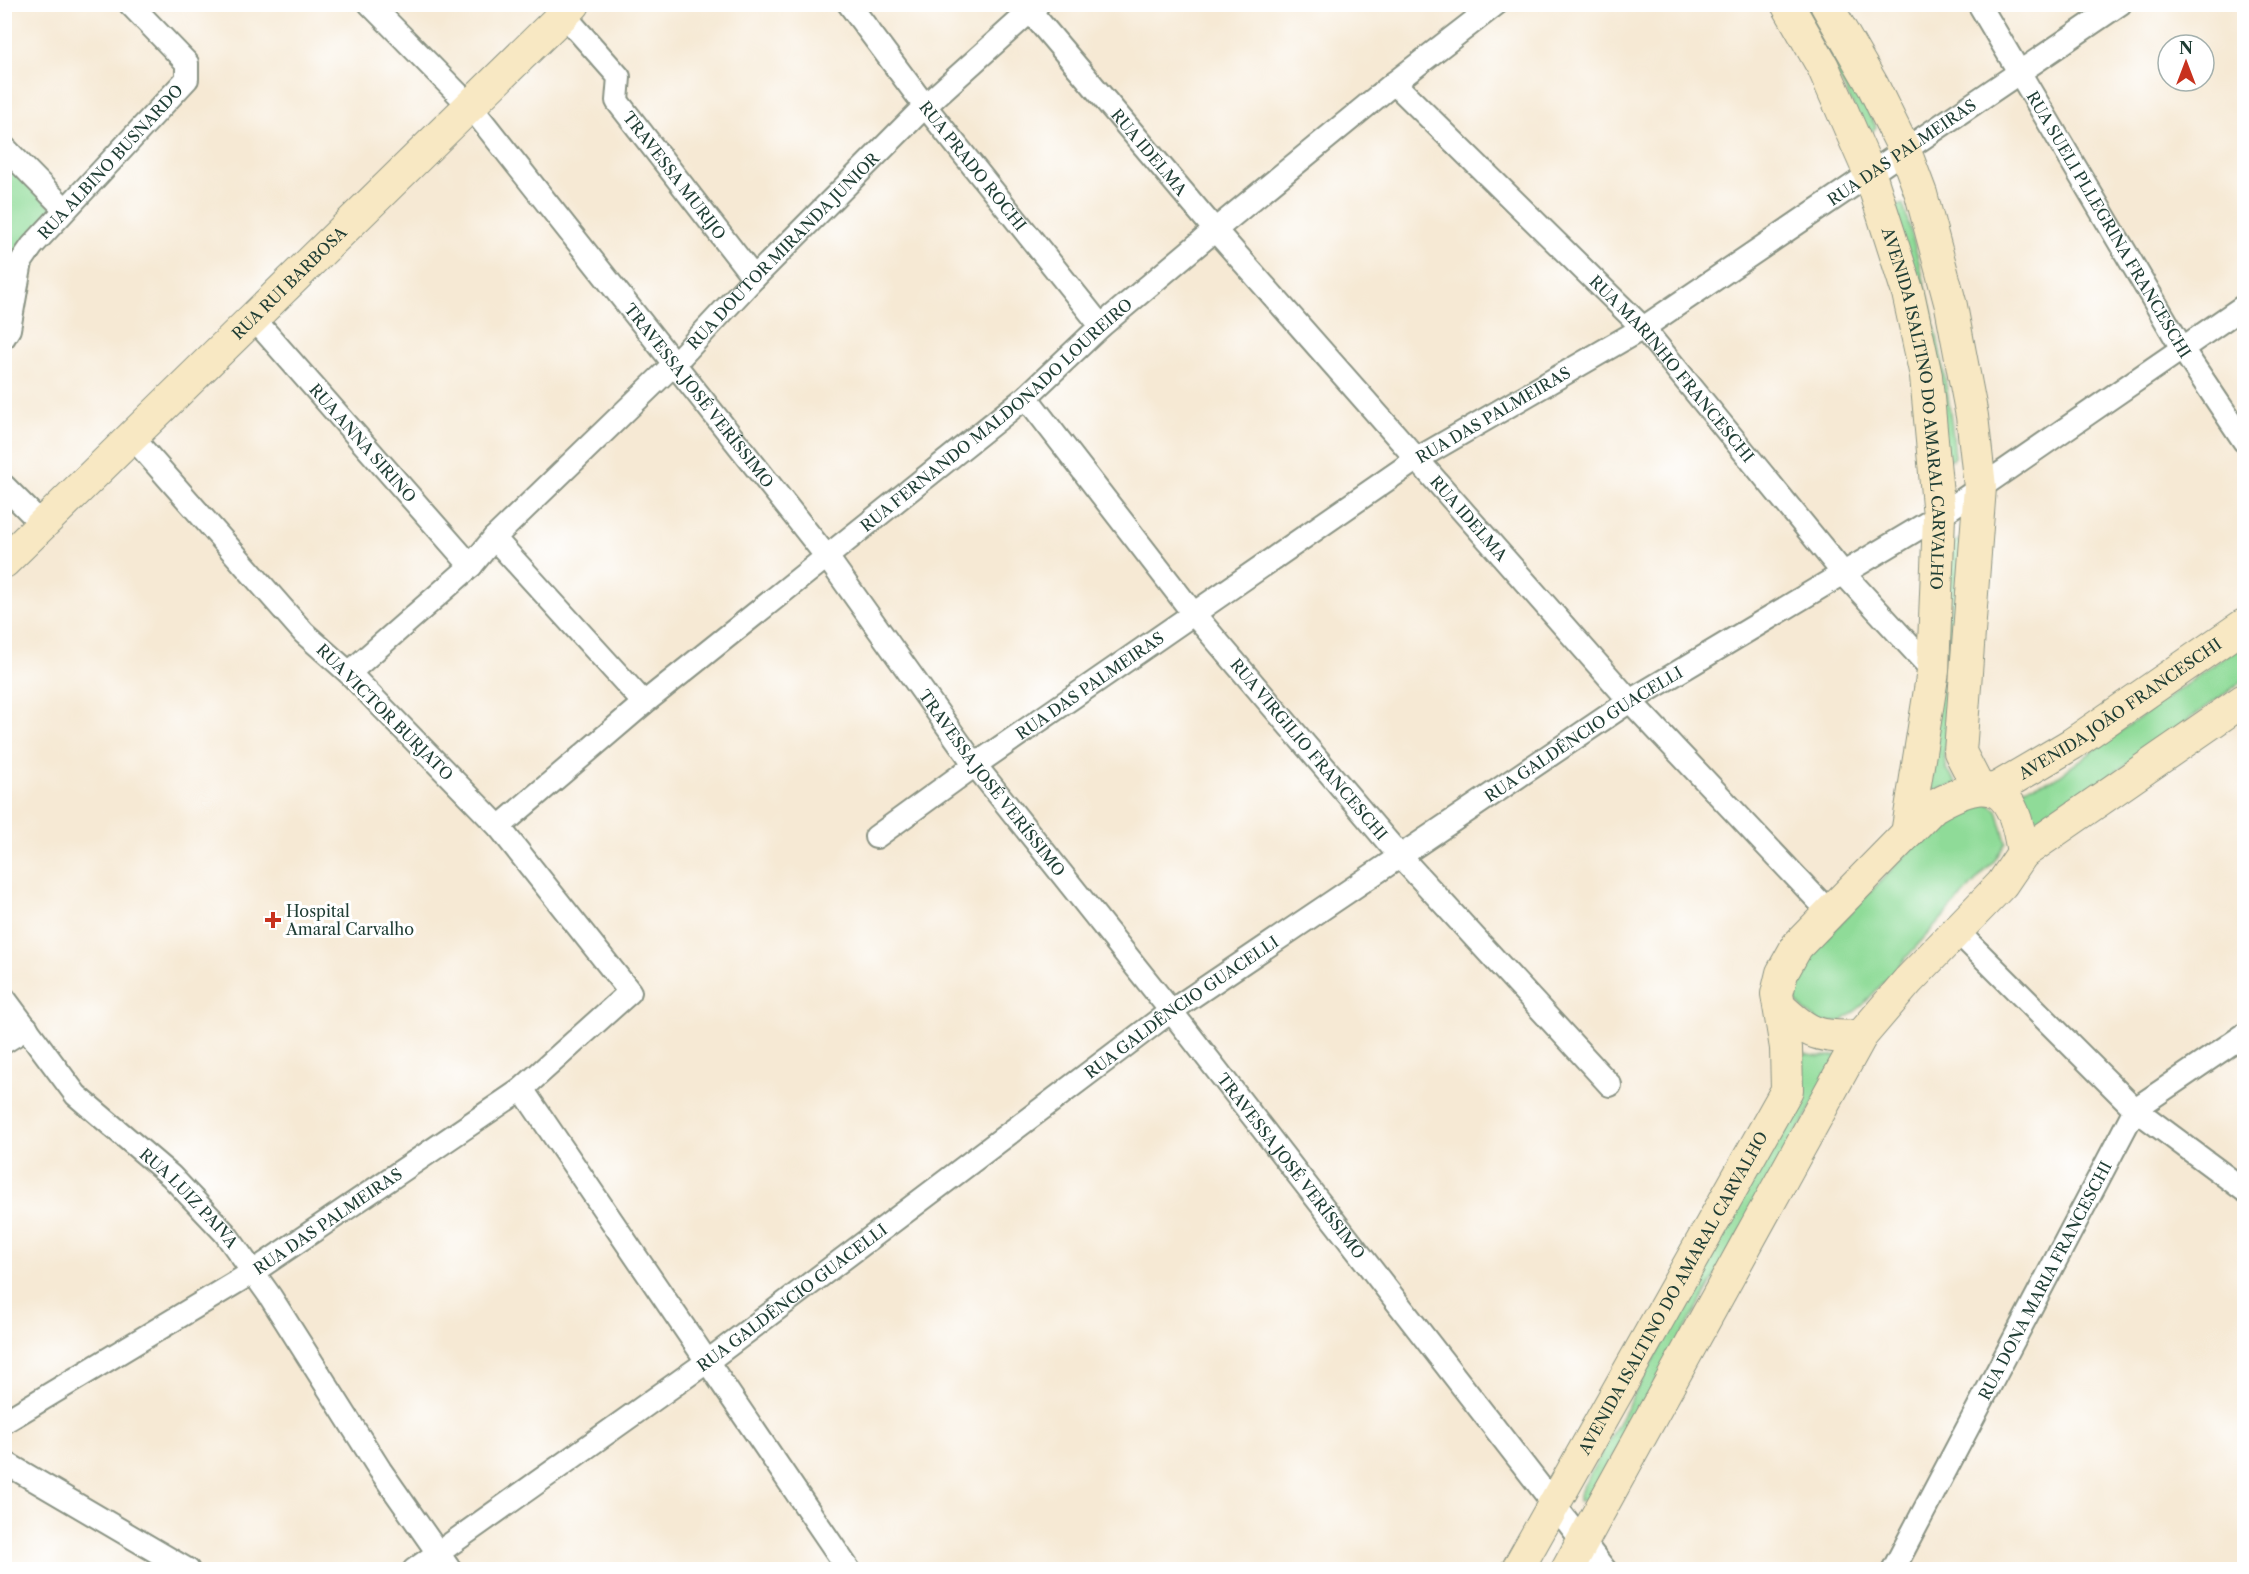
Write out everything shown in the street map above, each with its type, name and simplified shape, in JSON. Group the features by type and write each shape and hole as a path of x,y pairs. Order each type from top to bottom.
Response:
{"main road":[{"name":"AVENIDA ISALTINO DO AMARAL CARVALHO","path":"1787,4 1823,67 1870,174 1908,293 1926,376 1939,516 1933,671 1907,834"},
{"path":"1826,4 1873,86 1905,151 1921,194 1951,306 1972,416 1980,488 1960,752 1986,788 2010,806 2019,825 2023,852"},
{"name":"RUA RUI BARBOSA","path":"4,562 569,10"},
{"name":"AVENIDA JOÃO FRANCESCHI","path":"1831,914 1933,807 1960,791 1986,788 2072,744 2244,624"},
{"path":"1567,1569 1861,1036 1908,981 2002,884 2023,852 2244,700"},
{"name":"AVENIDA ISALTINO DO AMARAL CARVALHO","path":"1517,1569 1786,1090 1786,1048 1777,994 1782,973 1797,946 1831,914"},
{"path":"1780,1007 1802,1028 1831,1037 1861,1036"}],"street":[{"name":"RUA ALBINO BUSNARDO","path":"4,337 9,329 21,261 65,209 187,79 187,63 130,4"},
{"name":"TRAVESSA JOSÉ VERÍSSIMO","path":"370,4 471,107 827,557 975,765 1171,1011 1605,1569"},
{"name":"RUA PRADO ROCHI","path":"849,4 926,106 1101,326"},
{"name":"RUA FERNANDO MALDONADO LOUREIRO","path":"499,827 644,703 1026,397 1101,326 1215,230 1394,83 1496,4"},
{"name":"RUA SUELI PLLEGRINA FRANCESCHI","path":"1979,4 2183,350 2244,441"},
{"name":"RUA DAS PALMEIRAS","path":"876,837 975,765 1417,459 1643,328 2120,4"},
{"name":"RUA DOUTOR MIRANDA JUNIOR","path":"349,673 471,566 494,538 673,365 754,278 926,106 1030,7"},
{"name":"RUA IDELMA","path":"1030,7 1215,230 1630,701 1831,914"},
{"name":"TRAVESSA MURIJO","path":"569,10 619,77 617,101 754,278"},
{"name":"RUA MARINHO FRANCESCHI","path":"1394,83 1643,328 1844,574 1933,671"},
{"path":"4,147 65,209"},
{"name":"RUA GALDÊNCIO GUACELLI","path":"414,1569 444,1561 1171,1011 1630,701 1939,516 2244,306"},
{"name":"RUA ANNA SIRINO","path":"254,320 471,566"},
{"name":"RUA VIRGILIO FRANCESCHI","path":"1026,397 1193,613 1399,855 1610,1085"},
{"name":"RUA VICTOR BURJATO","path":"133,438 304,633 349,673 499,827 630,992"},
{"path":"4,486 44,525"},
{"path":"494,538 644,703"},
{"path":"1957,931 2135,1109 2244,1190"},
{"name":"RUA DAS PALMEIRAS","path":"4,1422 253,1272 522,1089 630,992"},
{"name":"RUA LUIZ PAIVA","path":"4,998 76,1095 171,1176 225,1233 253,1272 380,1470 444,1561"},
{"path":"4,1042 27,1028"},
{"name":"RUA DONA MARIA FRANCESCHI","path":"1893,1569 2135,1109 2244,1035"},
{"path":"522,1089 849,1569"},
{"path":"4,1462 188,1569"}],"green space":[{"path":"1803,5 1815,5 1876,127 1872,132 1866,132"},
{"path":"5,160 54,210 5,300"},
{"path":"1903,204 1942,360 1952,424 1955,457 1952,460 1945,458 1892,208"},
{"path":"1958,540 1962,544 1953,697 1944,754 1947,770 1957,784 1921,795 1951,543"},
{"path":"2244,643 2244,680 2030,833 2015,791 2054,779"},
{"path":"1986,801 1997,810 2006,842 1995,860 1863,1005 1842,1021 1820,1023 1807,1013 1793,997 1791,990 1792,982 1814,951 1955,803"},
{"path":"1795,1048 1811,1056 1841,1055 1589,1499 1579,1501 1579,1494 1790,1113"}],"place":[{"name":"Hospital Amaral Carvalho","path":"273,920"}]}
